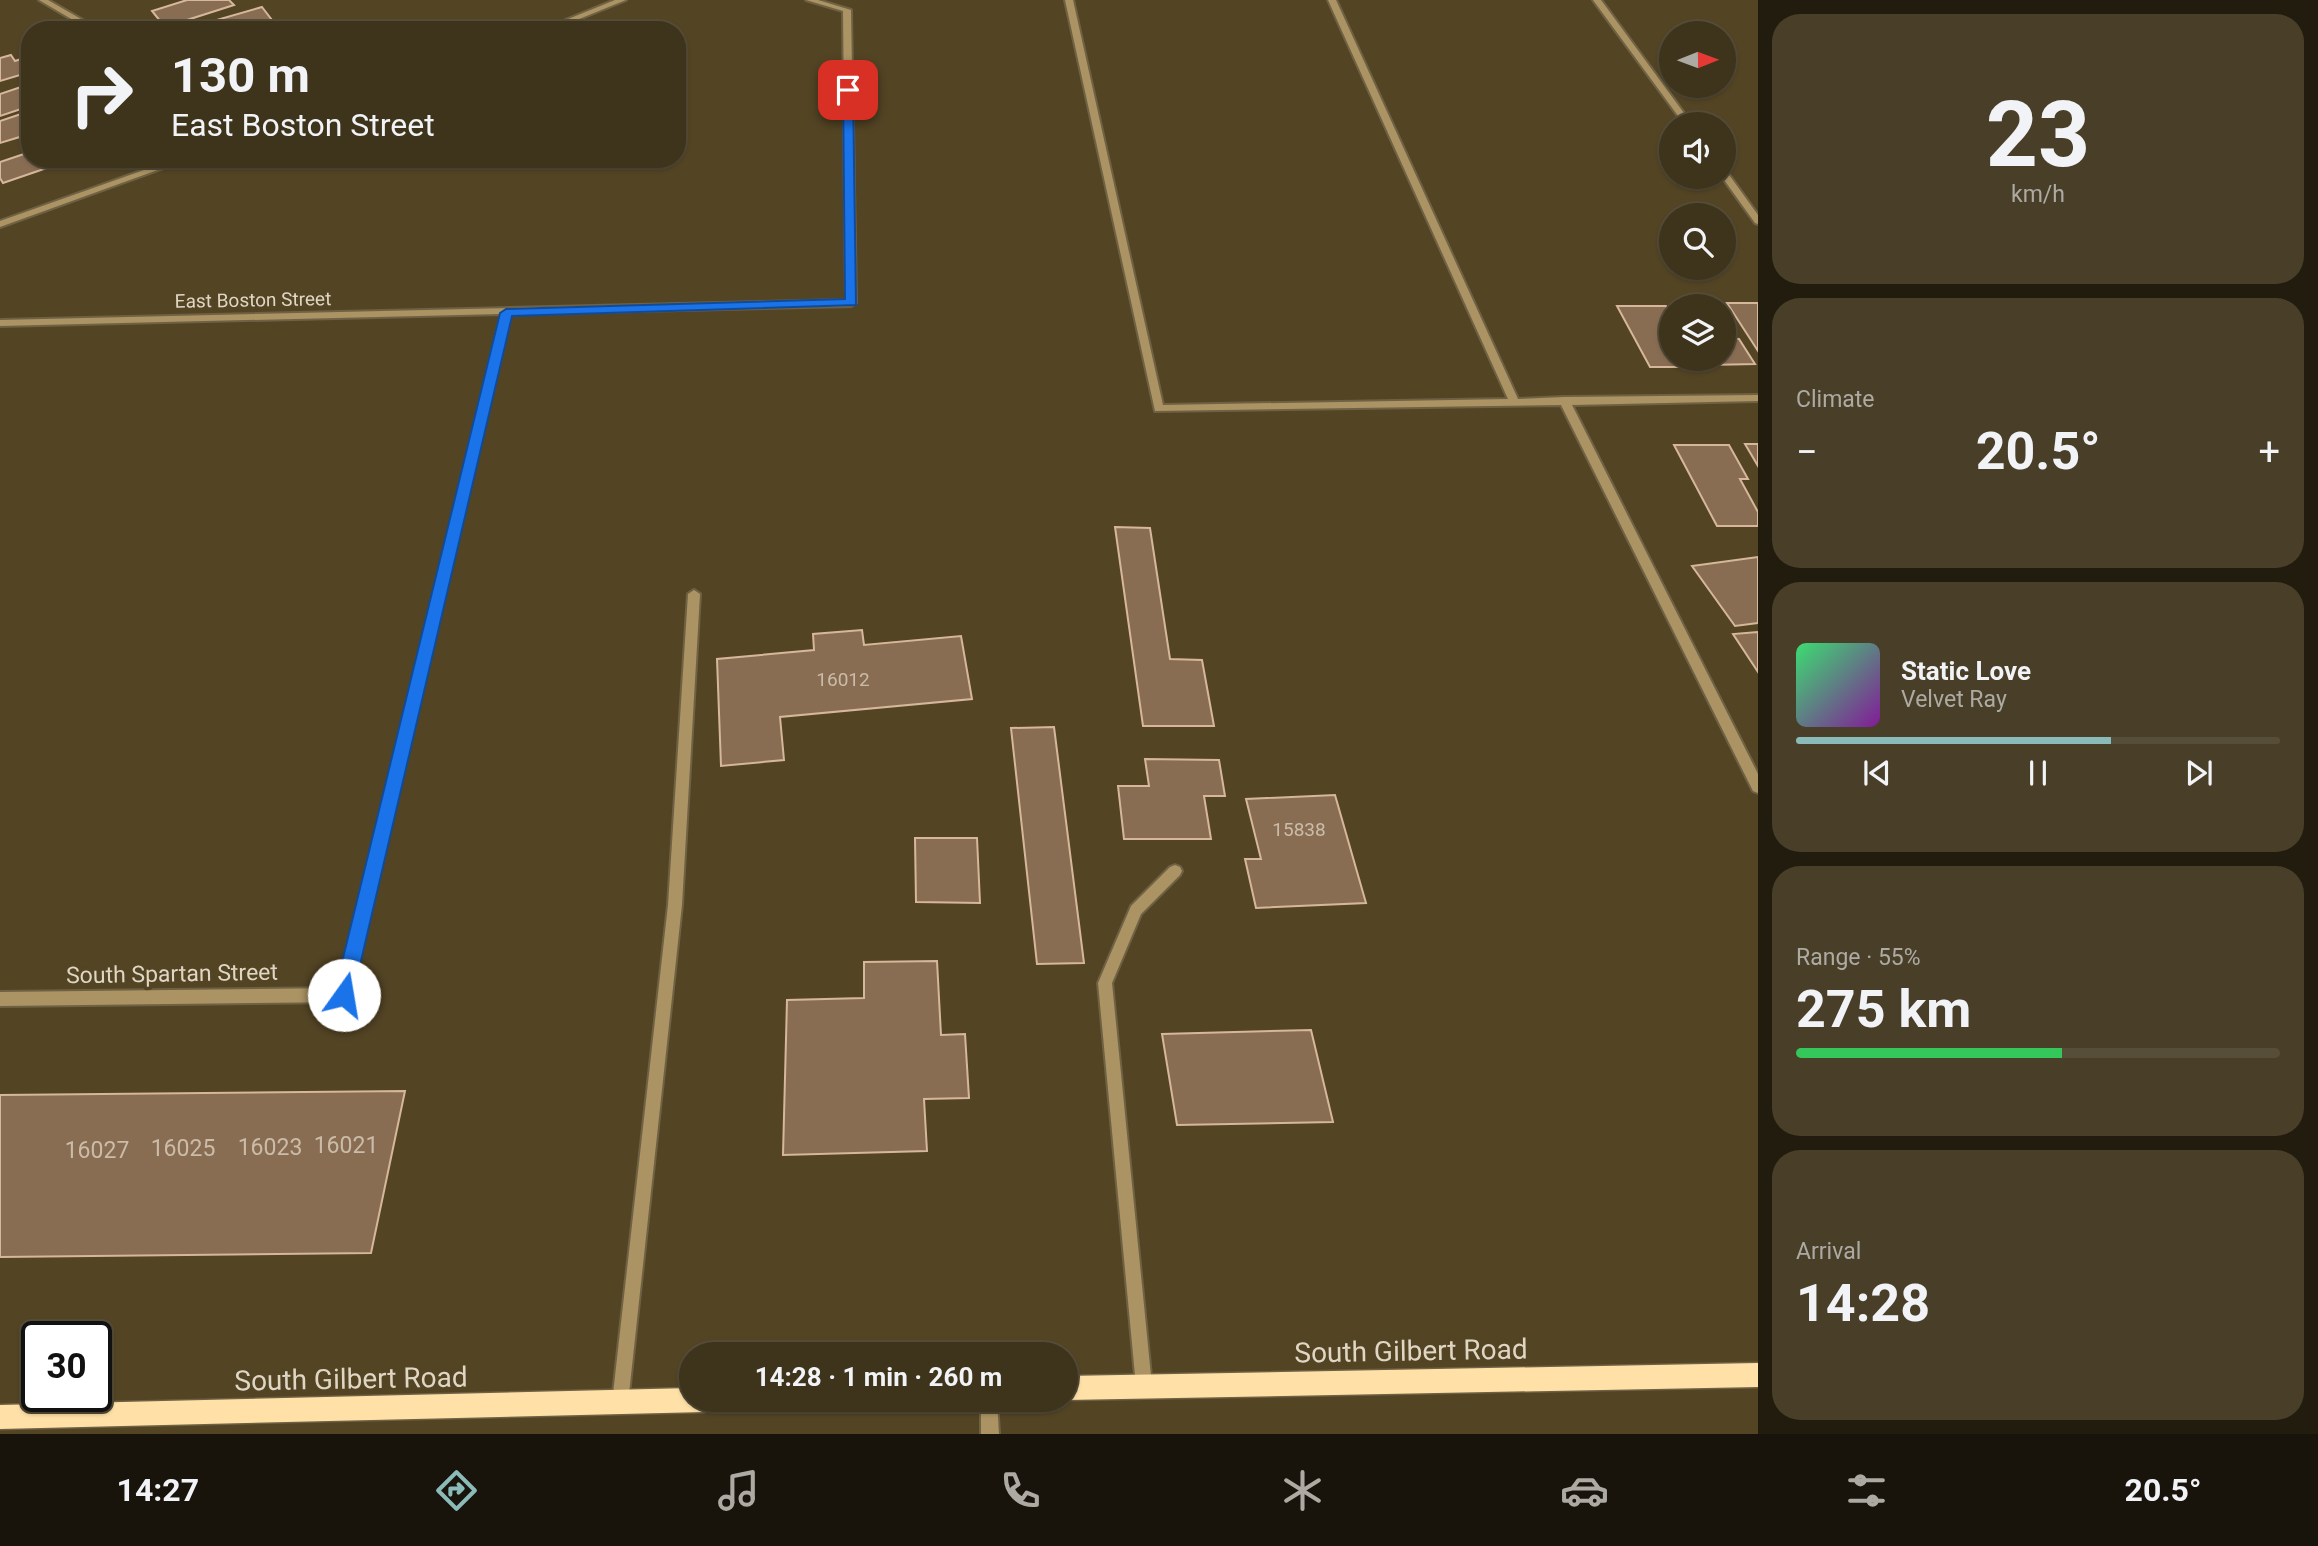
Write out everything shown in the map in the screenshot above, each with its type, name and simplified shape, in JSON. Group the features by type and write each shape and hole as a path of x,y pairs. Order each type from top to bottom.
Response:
{"main road":[{"name":"South Gilbert Road","path":"1078,1388 1758,1375"},
{"name":"South Gilbert Road","path":"0,1417 679,1401"}],"street":[{"path":"43,0 80,21"},
{"path":"568,21 622,0"},
{"name":"East Boston Street","path":"0,323 851,303 847,10 810,0"},
{"path":"1069,0 1159,409 1758,398"},
{"path":"1332,0 1514,401"},
{"path":"1597,0 1679,112"},
{"path":"0,224 159,168"},
{"path":"1735,189 1758,221"},
{"name":"South Spartan Street","path":"0,999 344,995 506,313"},
{"path":"1564,400 1758,787"},
{"path":"620,1403 675,905 694,594"},
{"path":"989,1412 990,1434"}],"lane":[{"path":"1144,1386 1105,983 1136,910 1175,871"}],"building":[{"path":"187,0 229,0 234,5 184,21 160,21 152,11"},
{"path":"262,7 273,21 213,21"},
{"path":"11,55 15,61 21,59 21,75 0,81 0,58"},
{"path":"21,87 21,109 0,116 0,94"},
{"path":"21,114 21,137 0,143 0,121"},
{"path":"21,155 21,168 47,168 3,183 0,178 0,162"},
{"path":"1736,303 1758,303 1758,351 1736,317"},
{"path":"1617,306 1659,306 1659,367 1650,367"},
{"path":"1736,339 1739,339 1755,364 1736,364"},
{"path":"1745,444 1758,444 1758,466"},
{"path":"1674,445 1729,445 1748,479 1740,479 1758,512 1758,526 1717,526"},
{"path":"1115,527 1150,528 1170,659 1202,660 1214,726 1143,726"},
{"path":"1758,557 1758,623 1735,626 1692,566"},
{"path":"862,630 864,645 961,636 972,699 780,717 784,760 721,766 717,659 814,650 813,634"},
{"path":"1758,632 1758,672 1733,634"},
{"path":"1054,727 1084,963 1037,964 1011,728"},
{"path":"1145,759 1219,760 1225,796 1204,796 1211,839 1124,839 1118,786 1149,786"},
{"path":"1335,795 1366,903 1256,908 1245,859 1261,859 1246,799"},
{"path":"915,838 977,838 980,903 916,902"},
{"path":"937,961 941,1035 965,1034 969,1098 924,1099 927,1151 783,1155 787,1000 864,998 864,962"},
{"path":"1311,1030 1333,1122 1177,1125 1162,1034"},
{"path":"405,1091 371,1253 0,1257 0,1095"}],"route":[{"path":"344,995 506,313 851,303 848,90"}]}
